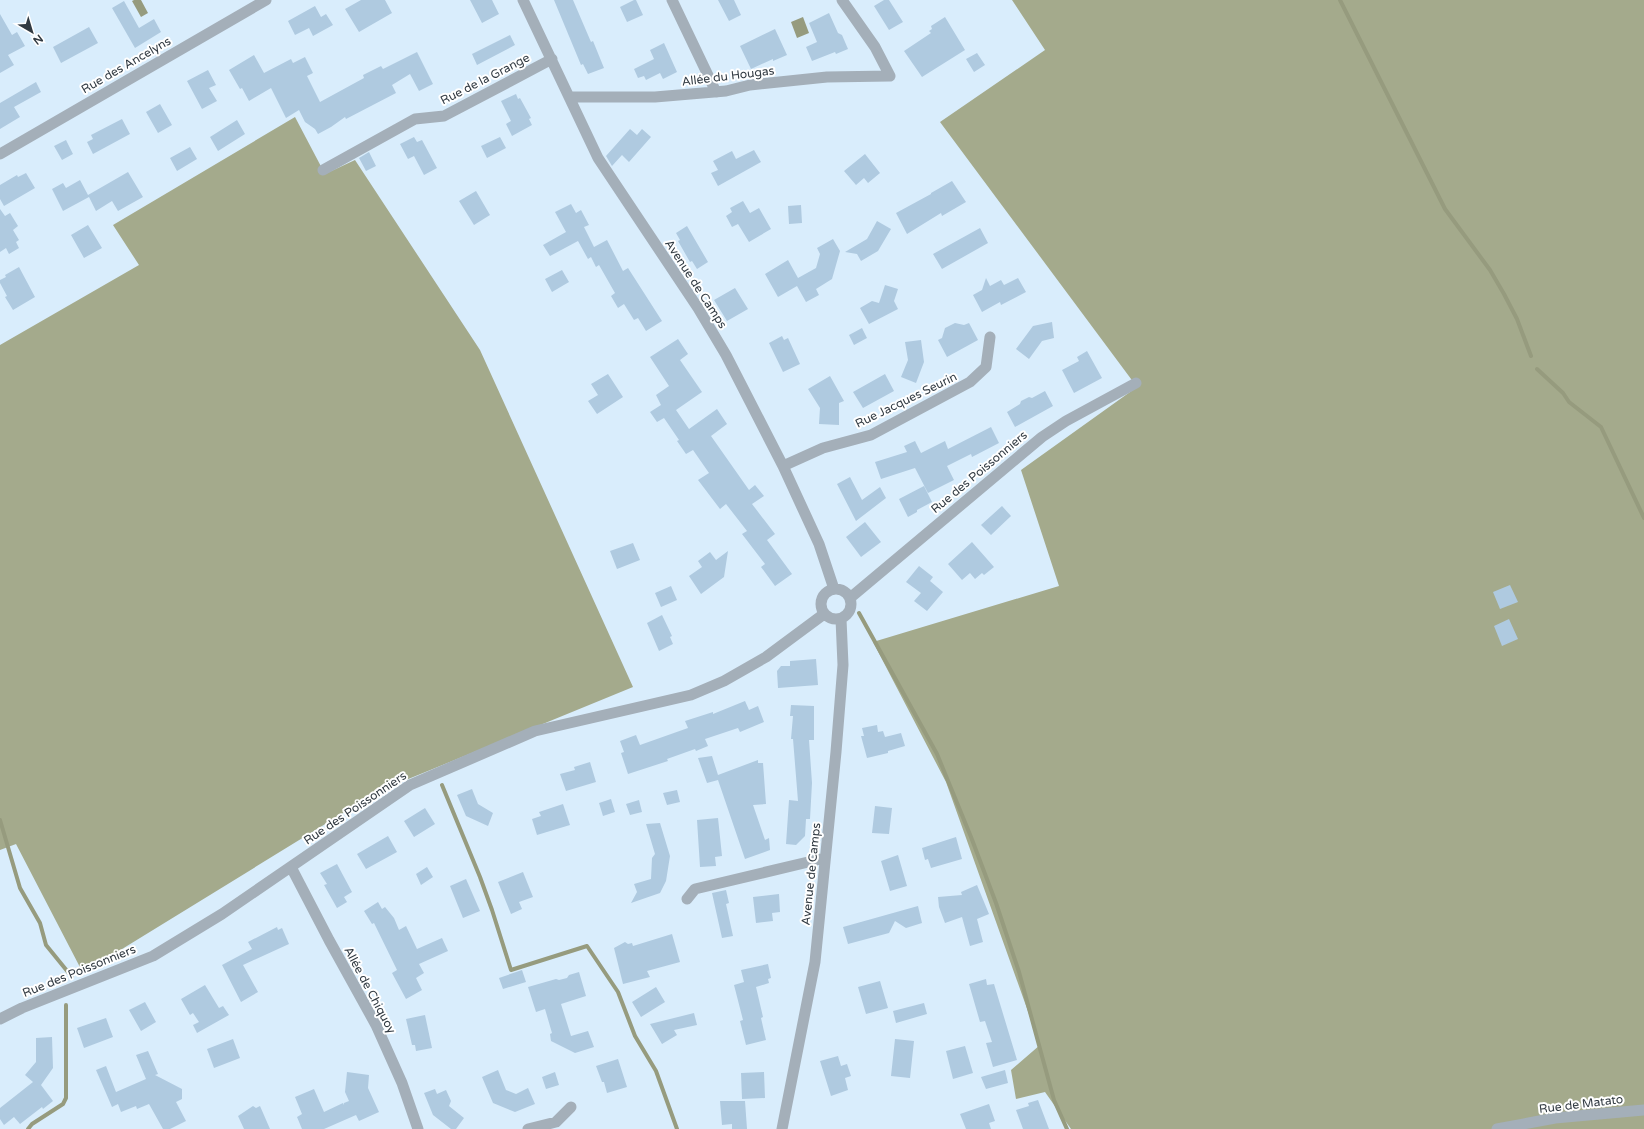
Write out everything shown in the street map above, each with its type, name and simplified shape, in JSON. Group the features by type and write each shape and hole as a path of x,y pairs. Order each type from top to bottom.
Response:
{"street":[{"name":"Rue des Ancelyns","path":"0,154 266,0"},
{"name":"Avenue de Camps","path":"523,0 598,158 698,308 726,355 783,466 819,544 834,589"},
{"path":"672,0 716,92"},
{"name":"Allée du Hougas","path":"569,97 655,97 716,92 750,85 827,77 890,76 875,47 842,0"},
{"name":"Rue de la Grange","path":"322,170 415,119 444,116 552,59"},
{"name":"Rue Jacques Seurin","path":"783,466 823,448 871,434 970,382 986,367 990,337"},
{"name":"Rue des Poissonniers","path":"850,598 1042,437 1066,421 1136,383"},
{"path":"834,589 843,591 850,598 851,607 849,612 841,619 830,619 824,614 821,607 822,597 825,593 834,589"},
{"name":"Rue des Poissonniers","path":"0,1019 22,1008 153,956 222,914 410,785 535,731 691,695 724,681 766,657 824,614"},
{"name":"Avenue de Camps","path":"782,1129 815,962 843,665 841,619"},
{"path":"687,899 695,889 826,858"},
{"name":"Allée de Chiquoy","path":"291,867 376,1025 402,1083 418,1129"},
{"path":"528,1129 556,1122 571,1107"},
{"name":"Rue de Matato","path":"1497,1129 1555,1118 1644,1110"}],"shaded area":[{"path":"141,0 148,13 141,17 132,1"},
{"path":"1012,0 1644,0 1644,1129 1071,1129 1045,1092 1016,1099 1011,1070 1040,1045 946,782 873,642 1059,586 1021,470 1137,387 940,122 1045,50"},
{"path":"803,17 809,33 797,38 791,22"},
{"path":"295,117 325,174 355,160 480,350 633,687 379,791 83,973 16,844 0,850 0,345 139,265 113,225"}],"building":[{"path":"361,0 385,0 392,13 359,32 345,9"},
{"path":"470,0 492,0 499,14 482,23"},
{"path":"554,0 573,0 604,68 588,74 583,64 581,65"},
{"path":"636,0 643,15 627,22 620,7"},
{"path":"718,0 734,0 741,15 729,21"},
{"path":"884,0 889,0 903,22 889,30 874,6"},
{"path":"124,1 139,28 154,19 161,32 135,48 112,8"},
{"path":"315,6 321,17 326,14 333,25 313,36 309,28 295,35 288,21"},
{"path":"829,13 838,33 842,35 848,49 836,54 835,52 812,61 806,47 817,42 809,23"},
{"path":"0,14 12,35 17,32 25,46 8,55 14,65 0,73"},
{"path":"945,17 965,50 922,77 904,51 931,33 929,31 932,29 931,26"},
{"path":"89,27 98,43 61,63 53,47"},
{"path":"775,29 787,55 773,61 773,59 751,69 740,46"},
{"path":"510,35 515,45 477,65 472,54"},
{"path":"664,43 677,72 663,79 660,73 646,80 644,76 638,78 634,69 654,59 650,50"},
{"path":"417,52 433,84 419,91 410,74 392,85 396,93 346,119 345,117 318,134 315,129 305,122 299,110 286,118 271,88 249,101 229,70 254,55 264,73 291,59 293,63 305,57 313,73 307,76 320,102 364,78 363,75 381,66 383,69"},
{"path":"977,53 985,65 974,72 966,59"},
{"path":"208,70 216,85 209,88 217,101 202,109 187,81"},
{"path":"36,82 41,92 14,107 20,117 0,129 0,103"},
{"path":"516,94 518,99 520,98 531,118 529,119 532,125 512,136 506,124 511,121 501,101"},
{"path":"160,104 172,125 158,133 146,112"},
{"path":"122,119 130,134 93,154 87,142 93,139 91,135"},
{"path":"237,120 245,134 218,151 210,137"},
{"path":"630,129 637,135 642,129 651,137 629,162 622,155 612,166 606,156"},
{"path":"414,137 417,142 422,140 437,168 424,175 414,156 408,159 400,144"},
{"path":"500,137 506,148 487,158 481,146"},
{"path":"66,140 73,154 62,160 54,146"},
{"path":"190,147 197,159 177,171 170,158"},
{"path":"754,150 761,162 718,186 711,173 718,170 713,161 732,151 736,159"},
{"path":"369,152 376,166 366,171 359,158"},
{"path":"865,154 880,173 868,183 864,178 856,185 844,171"},
{"path":"128,172 143,197 118,211 112,201 96,211 89,197 63,211 52,189 63,183 66,188 80,180 88,195"},
{"path":"26,173 35,188 4,206 0,199 0,185 17,175 18,177"},
{"path":"952,181 966,202 942,216 941,213 907,234 896,213"},
{"path":"476,191 490,215 474,225 459,201"},
{"path":"743,201 750,213 759,208 771,229 749,242 738,224 732,227 726,216 732,212 730,208"},
{"path":"571,204 576,213 581,210 589,225 584,227 594,247 607,240 623,271 628,268 662,321 646,331 638,318 634,320 624,304 618,308 611,296 615,293 599,265 596,267 591,257 588,259 578,241 550,256 543,245 566,232 555,212"},
{"path":"801,205 802,223 789,224 788,206"},
{"path":"0,209 5,216 10,213 18,226 13,230 19,240 16,242 19,248 9,254 6,248 0,252"},
{"path":"877,221 891,229 878,251 861,261 857,254 845,252 867,239"},
{"path":"88,225 102,248 84,258 71,235"},
{"path":"687,226 708,262 697,269 692,261 690,262 678,241 680,240 676,233"},
{"path":"980,228 988,243 942,269 933,254"},
{"path":"833,239 840,251 832,279 816,289 819,295 806,302 797,286 778,297 765,274 788,260 798,278 816,268 820,254 817,248"},
{"path":"19,267 35,297 13,310 5,297 7,296 0,283 0,280 6,277 5,275"},
{"path":"562,270 569,282 552,292 545,279"},
{"path":"986,278 990,286 1001,280 1004,285 1018,278 1026,292 1001,305 1000,302 982,312 973,295 982,290"},
{"path":"885,285 898,289 894,301 898,309 869,324 860,308 872,301 879,303"},
{"path":"735,288 748,309 727,321 714,300"},
{"path":"1052,322 1054,338 1042,341 1029,359 1016,349 1033,326"},
{"path":"955,323 964,325 969,323 978,340 947,357 938,340 942,338 945,328"},
{"path":"862,328 867,338 854,345 849,335"},
{"path":"782,336 784,340 788,338 800,364 783,372 769,343"},
{"path":"678,339 688,354 680,360 702,392 676,410 689,429 717,409 727,424 711,436 749,490 755,485 764,496 752,504 775,534 767,540 792,574 775,586 761,567 765,564 742,534 747,531 726,504 720,509 698,480 709,473 693,450 686,454 677,441 679,440 664,418 657,422 650,412 661,405 656,395 669,386 650,357"},
{"path":"921,340 924,362 916,383 901,377 908,360 905,342"},
{"path":"1087,351 1102,378 1074,393 1062,370 1079,361 1077,357"},
{"path":"608,374 623,397 597,414 588,401 598,395 591,384"},
{"path":"885,374 894,391 863,408 853,392"},
{"path":"830,376 844,401 839,403 839,425 819,424 820,408 808,389"},
{"path":"1045,391 1053,406 1015,427 1007,412 1020,404 1021,401 1029,397 1032,398"},
{"path":"991,427 999,443 972,457 971,454 947,466 954,480 928,493 915,468 881,479 875,462 907,452 904,446 915,441 921,453 945,441 948,449"},
{"path":"850,477 862,500 880,487 886,498 856,521 837,484"},
{"path":"924,486 932,502 908,517 899,499"},
{"path":"1002,506 1011,516 991,535 981,525"},
{"path":"865,522 881,542 861,557 846,537"},
{"path":"972,542 994,567 984,575 982,573 975,579 970,573 962,580 948,564"},
{"path":"633,543 640,560 617,569 610,551"},
{"path":"728,551 724,577 701,594 689,576 702,567 698,561 710,552 716,560"},
{"path":"919,566 933,577 930,581 943,592 927,611 914,601 921,593 906,582"},
{"path":"1510,585 1518,602 1500,609 1493,592"},
{"path":"671,586 677,600 661,607 655,593"},
{"path":"662,615 672,636 670,637 673,644 659,651 647,623"},
{"path":"1509,619 1518,639 1502,646 1494,626"},
{"path":"816,659 818,685 778,688 777,671 781,666 790,666 790,661"},
{"path":"745,701 749,710 758,706 764,722 740,732 738,728 705,739 708,746 696,751 695,749 667,759 668,761 628,774 621,753 624,752 620,741 636,735 640,745 688,728 685,721 713,712 713,714"},
{"path":"791,705 814,706 814,740 809,740 812,783 810,819 806,819 805,836 796,845 786,844 789,800 798,801 793,739 791,739 793,716 790,716"},
{"path":"877,725 878,732 883,731 885,737 901,733 905,746 888,751 888,753 867,758 861,736 864,736 862,728"},
{"path":"712,756 718,775 758,760 758,763 763,763 766,804 753,805 765,840 769,838 770,850 745,859 718,780 707,783 698,758"},
{"path":"590,762 596,782 566,791 560,774 575,770 574,767"},
{"path":"472,789 478,804 493,813 488,826 466,816 457,795"},
{"path":"677,790 680,802 667,805 663,793"},
{"path":"611,799 615,812 603,816 599,803"},
{"path":"639,800 642,812 630,815 626,804"},
{"path":"563,804 570,825 537,835 532,819 541,816 539,812"},
{"path":"875,806 892,808 889,834 872,833"},
{"path":"425,808 435,824 414,837 404,821"},
{"path":"718,818 722,856 715,857 716,866 700,867 697,820"},
{"path":"660,823 670,856 666,881 660,893 631,903 637,892 634,884 651,879 652,858 655,854 646,824"},
{"path":"388,836 397,852 366,869 357,854"},
{"path":"956,837 962,859 931,868 928,859 925,860 922,848"},
{"path":"898,855 907,886 890,891 881,861"},
{"path":"337,864 352,892 344,897 347,902 337,908 324,885 327,884 320,873"},
{"path":"427,867 433,877 421,885 416,874"},
{"path":"523,872 533,897 519,902 522,909 511,914 498,882"},
{"path":"466,879 480,911 463,918 450,886"},
{"path":"977,885 989,914 977,919 983,942 970,946 962,917 945,923 939,907 938,897 962,895 961,892"},
{"path":"726,890 729,903 726,904 733,936 722,938 712,893"},
{"path":"779,894 780,912 772,913 773,921 756,923 753,897"},
{"path":"378,902 382,909 385,907 394,918 399,930 406,926 417,949 442,938 448,951 419,964 424,973 416,978 422,990 406,999 392,973 397,970 374,923 372,924 364,911"},
{"path":"918,906 922,923 906,928 895,921 889,933 848,944 843,927"},
{"path":"277,927 278,930 282,928 289,944 243,965 258,992 241,1002 222,965 252,949 248,942"},
{"path":"672,934 680,962 647,971 650,977 623,984 614,948 625,942 628,944 632,943 633,946"},
{"path":"768,964 771,978 768,979 769,983 756,987 763,1017 761,1018 766,1040 746,1045 740,1021 743,1020 734,985 744,982 741,970"},
{"path":"522,970 526,982 503,989 499,978"},
{"path":"579,972 586,996 561,1004 571,1036 588,1031 594,1047 575,1053 551,1041 550,1034 552,1033 545,1009 536,1012 528,987 556,979 559,980 567,978 569,975"},
{"path":"986,979 987,985 994,984 1017,1060 993,1067 986,1043 992,1042 985,1021 980,1022 969,984"},
{"path":"880,981 888,1008 866,1014 858,987"},
{"path":"205,985 219,1008 223,1006 229,1015 197,1033 193,1025 199,1022 193,1013 190,1015 181,999"},
{"path":"656,987 665,1002 641,1017 632,1002"},
{"path":"145,1002 156,1022 141,1031 129,1010"},
{"path":"924,1003 927,1014 896,1023 893,1011"},
{"path":"694,1013 697,1025 674,1030 677,1035 662,1044 650,1024"},
{"path":"425,1015 432,1048 416,1051 415,1045 412,1045 406,1019"},
{"path":"106,1018 113,1037 84,1048 77,1028"},
{"path":"52,1037 53,1068 41,1085 53,1101 43,1109 42,1107 20,1124 14,1117 4,1125 0,1119 0,1108 33,1082 25,1075 36,1062 36,1038"},
{"path":"233,1039 240,1058 214,1068 207,1049"},
{"path":"895,1039 914,1041 910,1078 891,1076"},
{"path":"965,1046 973,1073 953,1079 946,1051"},
{"path":"148,1051 158,1074 155,1075 182,1089 182,1099 176,1102 186,1121 170,1129 163,1129 149,1104 137,1109 136,1106 121,1112 118,1104 112,1107 96,1070 106,1066 116,1092 146,1079 136,1055"},
{"path":"838,1056 841,1066 847,1064 851,1076 845,1078 848,1090 831,1096 820,1061"},
{"path":"618,1059 627,1087 607,1093 604,1082 602,1082 596,1066"},
{"path":"498,1070 506,1090 516,1094 528,1088 535,1104 515,1112 493,1103 482,1077"},
{"path":"1005,1070 1008,1083 986,1089 981,1077"},
{"path":"347,1072 369,1075 368,1088 379,1112 359,1121 356,1115 324,1129 302,1129 297,1117 302,1114 295,1097 314,1089 324,1112 343,1103 344,1105 344,1103 349,1101 345,1092"},
{"path":"555,1072 559,1085 546,1089 542,1077"},
{"path":"764,1072 765,1098 742,1099 741,1073"},
{"path":"435,1089 437,1094 446,1090 451,1101 449,1106 464,1118 456,1129 451,1129 433,1115 424,1093"},
{"path":"1038,1100 1049,1129 1023,1129 1016,1110 1029,1106 1028,1103"},
{"path":"720,1101 745,1101 747,1129 732,1129 732,1124 722,1125"},
{"path":"989,1104 995,1121 989,1123 991,1129 966,1129 960,1114"},
{"path":"253,1106 256,1108 260,1106 270,1129 244,1129 238,1116"}],"waterway":[{"path":"1340,0 1445,209 1490,270 1517,319 1531,356"},
{"path":"1537,369 1563,393 1569,402 1601,427 1644,518"},
{"path":"859,613 937,754 971,837 996,903 1019,972 1054,1100 1067,1129"},
{"path":"442,785 480,877 511,970 587,946 618,992 635,1036 656,1071 677,1129"},
{"path":"0,820 20,888 40,923 46,945 72,977"},
{"path":"28,1129 32,1124 63,1104 66,1098 66,1005"}]}
